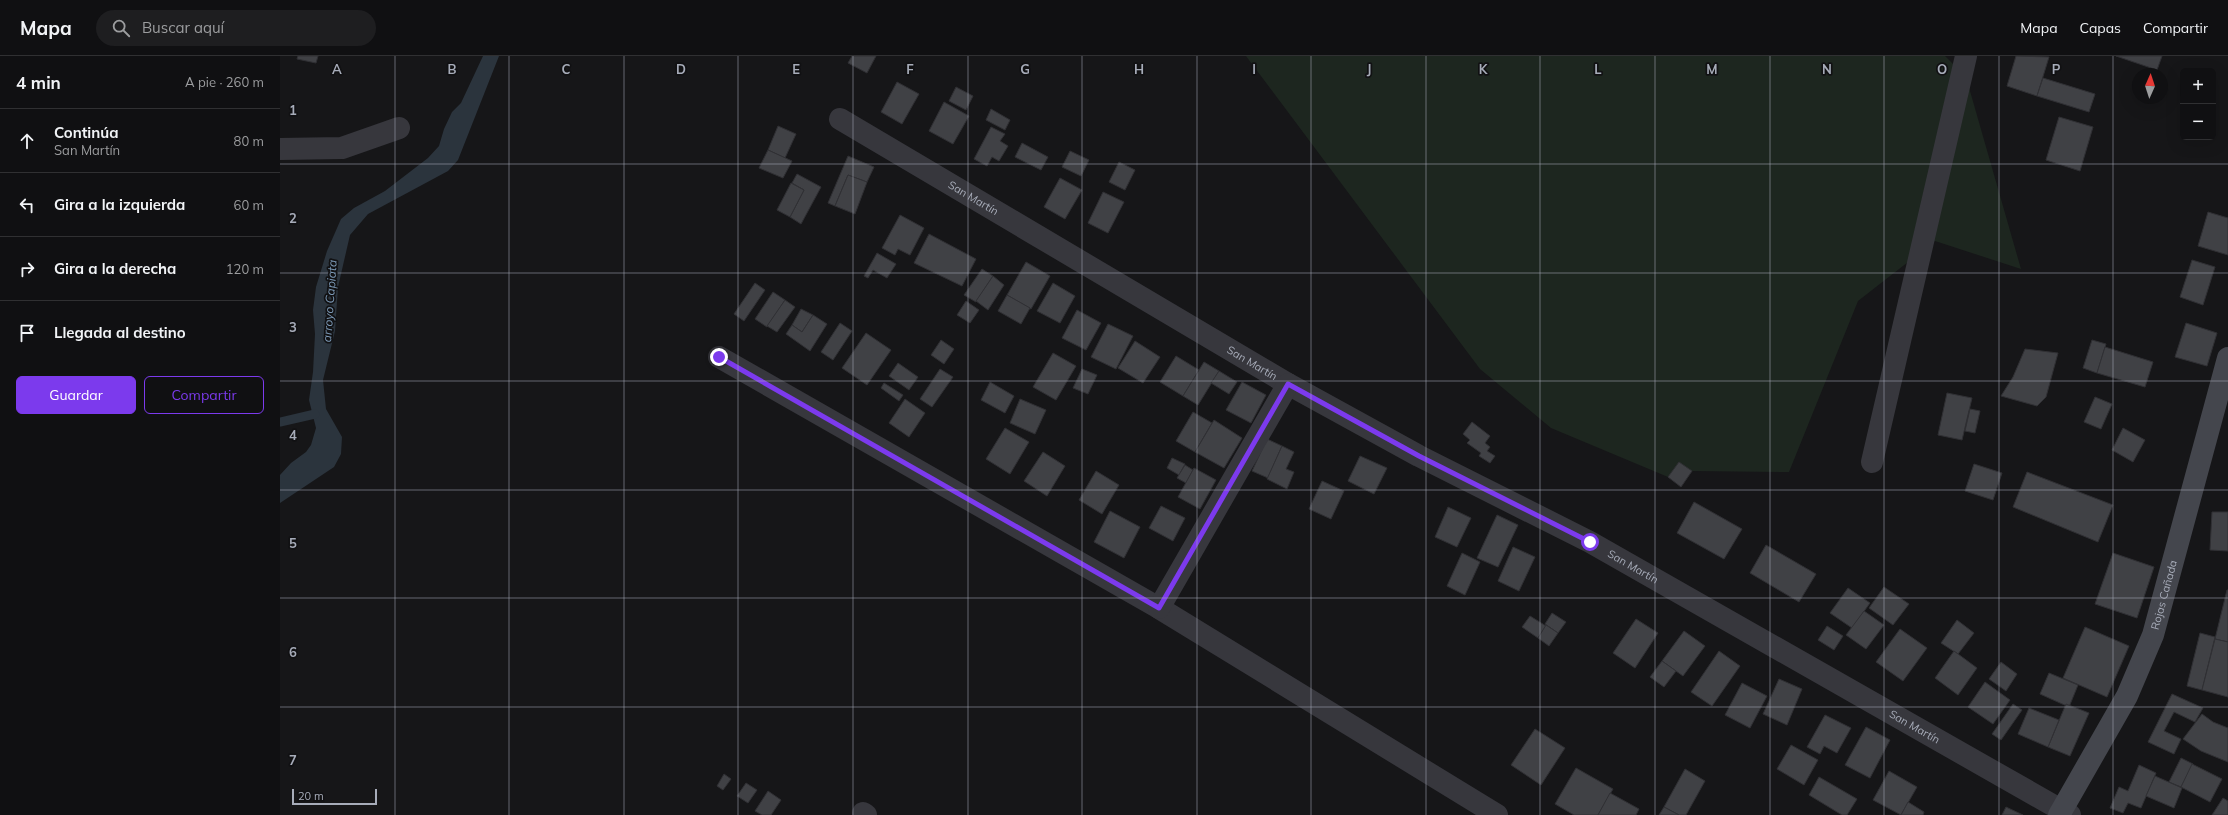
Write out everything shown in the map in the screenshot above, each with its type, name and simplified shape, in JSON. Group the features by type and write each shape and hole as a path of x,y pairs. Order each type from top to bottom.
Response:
{"main road":[{"name":"Rojas Cañada","path":"2063,813 2128,696 2153,635 2228,358"}],"street":[{"path":"1872,462 1966,56"},
{"name":"San Martín","path":"840,119 1288,384 1419,456 1590,542 2063,813"},
{"path":"280,150 342,148 399,128"},
{"path":"719,357 1159,608 1497,815"},
{"path":"1159,608 1288,384"}],"shaded area":[{"path":"1246,56 1945,56 1966,77 2021,269 1935,241 1858,301 1789,472 1692,471 1668,477 1551,428 1480,369"}],"water":[{"name":"arroyo Capiata","path":"483,56 499,56 458,160 448,171 368,214 350,235 338,287 335,331 323,380 326,409 342,437 341,454 334,467 280,503 280,475 291,463 306,452 311,445 316,428 309,400 313,372 315,334 313,310 316,287 327,251 341,219 354,208 385,191 428,158 439,146 444,129 452,112 461,103"}],"building":[{"path":"298,56 318,56 316,63 297,59"},
{"path":"852,56 876,56 867,73 848,63"},
{"path":"2016,56 2049,57 2037,96 2007,86"},
{"path":"2116,56 2162,56 2158,68 2151,68"},
{"path":"2043,78 2095,94 2089,112 2037,96"},
{"path":"897,82 919,94 902,124 881,112"},
{"path":"956,87 973,96 966,110 949,101"},
{"path":"944,102 969,116 953,144 929,131"},
{"path":"991,109 1010,120 1005,130 986,120"},
{"path":"2059,117 2093,127 2080,171 2046,160"},
{"path":"778,126 796,134 785,158 768,150"},
{"path":"991,127 1005,134 1000,141 1008,146 999,161 992,157 987,166 974,159"},
{"path":"1022,143 1048,157 1041,170 1015,157"},
{"path":"768,150 792,161 783,178 759,168"},
{"path":"1070,151 1089,160 1081,176 1062,167"},
{"path":"848,156 874,167 867,182 848,175 835,206 828,203"},
{"path":"1119,162 1135,170 1125,190 1109,182"},
{"path":"797,174 821,187 801,224 790,217 804,190 792,183"},
{"path":"848,175 867,182 855,214 835,206"},
{"path":"1060,178 1082,190 1065,219 1044,207"},
{"path":"791,183 804,190 790,217 777,210"},
{"path":"1103,192 1124,202 1108,233 1088,223"},
{"path":"2208,212 2228,218 2228,255 2198,246"},
{"path":"900,215 924,228 910,255 898,249 895,255 882,248"},
{"path":"929,234 976,259 962,286 914,263"},
{"path":"877,253 896,264 887,278 873,270 868,278 864,276"},
{"path":"2192,260 2215,267 2203,305 2180,297"},
{"path":"1026,262 1050,276 1031,309 1007,295"},
{"path":"982,269 993,276 976,302 964,295"},
{"path":"993,276 1004,285 988,310 976,301"},
{"path":"755,283 765,290 744,321 734,314"},
{"path":"1053,283 1075,296 1060,323 1037,311"},
{"path":"773,292 785,300 767,327 755,319"},
{"path":"1007,295 1030,308 1021,324 998,311"},
{"path":"785,300 795,307 777,332 767,326"},
{"path":"966,301 979,310 970,323 957,315"},
{"path":"801,309 813,315 802,332 792,325"},
{"path":"1077,310 1101,323 1086,350 1062,338"},
{"path":"813,315 827,324 810,351 786,334 792,325 802,332"},
{"path":"840,323 852,331 833,360 821,352"},
{"path":"2186,323 2217,333 2207,366 2175,357"},
{"path":"1108,324 1133,336 1116,369 1091,357"},
{"path":"866,333 891,350 867,385 842,368"},
{"path":"941,340 954,349 944,364 931,355"},
{"path":"2092,340 2106,344 2097,373 2083,368"},
{"path":"1135,341 1160,357 1143,383 1118,368"},
{"path":"2105,347 2153,362 2145,387 2097,373"},
{"path":"2025,349 2058,353 2046,397 2037,406 2001,396 2013,377"},
{"path":"1053,353 1076,366 1056,400 1033,387"},
{"path":"1176,356 1199,370 1183,396 1160,382"},
{"path":"1204,362 1219,371 1198,405 1183,396"},
{"path":"898,363 918,377 909,390 889,376"},
{"path":"940,369 953,377 932,407 920,399"},
{"path":"1082,369 1097,375 1088,394 1073,388"},
{"path":"1219,371 1237,382 1229,394 1211,383"},
{"path":"990,382 1014,396 1005,413 981,400"},
{"path":"1242,382 1266,395 1251,423 1226,410"},
{"path":"884,383 903,395 899,401 881,388"},
{"path":"1947,393 1972,398 1962,440 1938,435"},
{"path":"2095,397 2112,404 2101,429 2084,422"},
{"path":"905,399 925,413 909,437 889,423"},
{"path":"1020,399 1046,410 1035,434 1010,423"},
{"path":"1970,409 1980,411 1975,433 1965,431"},
{"path":"1193,412 1212,423 1195,452 1176,441"},
{"path":"1214,420 1242,438 1224,468 1195,452"},
{"path":"1472,422 1490,436 1485,443 1490,447 1487,451 1495,456 1490,463 1479,456 1481,453 1467,443 1470,440 1463,434"},
{"path":"1005,428 1029,442 1010,474 986,459"},
{"path":"2123,428 2145,440 2133,462 2112,450"},
{"path":"1267,439 1282,446 1268,478 1252,471"},
{"path":"1282,446 1294,452 1286,469 1294,472 1287,489 1267,479"},
{"path":"1043,452 1065,466 1047,496 1024,481"},
{"path":"1360,456 1387,468 1374,494 1348,481"},
{"path":"1172,458 1185,464 1179,475 1167,468"},
{"path":"1679,462 1692,471 1681,487 1668,477"},
{"path":"1974,464 2002,473 1993,500 1965,491"},
{"path":"1185,465 1193,470 1186,483 1177,478"},
{"path":"1194,468 1216,480 1200,509 1178,497"},
{"path":"1096,471 1119,485 1102,514 1079,500"},
{"path":"2027,472 2113,505 2098,542 2013,507"},
{"path":"1322,481 1344,491 1331,519 1309,509"},
{"path":"1694,502 1742,529 1724,559 1677,533"},
{"path":"1161,506 1185,518 1173,541 1149,528"},
{"path":"1448,507 1471,518 1457,547 1435,537"},
{"path":"1110,511 1140,527 1124,558 1094,542"},
{"path":"2212,512 2228,512 2228,551 2210,550"},
{"path":"1497,515 1518,525 1498,567 1477,558"},
{"path":"1766,545 1816,574 1799,602 1750,573"},
{"path":"1513,547 1535,557 1519,591 1498,581"},
{"path":"1462,553 1480,562 1465,595 1447,586"},
{"path":"2113,553 2154,567 2137,618 2095,604"},
{"path":"1884,587 1909,604 1893,625 1869,608"},
{"path":"1848,588 1870,603 1852,628 1830,613"},
{"path":"2228,590 2228,642 2215,639"},
{"path":"1864,611 1884,625 1866,649 1846,635"},
{"path":"1552,613 1566,622 1558,633 1545,624"},
{"path":"1530,616 1546,626 1538,638 1522,627"},
{"path":"1636,619 1658,633 1635,668 1613,653"},
{"path":"1957,620 1974,633 1958,654 1941,643"},
{"path":"1546,625 1558,633 1549,646 1538,638"},
{"path":"1827,626 1843,636 1834,650 1818,640"},
{"path":"2085,627 2129,646 2107,697 2063,678"},
{"path":"1900,629 1927,648 1903,681 1876,662"},
{"path":"1684,631 1705,646 1683,676 1662,661"},
{"path":"2200,633 2215,637 2202,690 2187,686"},
{"path":"2215,639 2228,642 2228,697 2202,690"},
{"path":"1719,651 1740,666 1712,706 1691,692"},
{"path":"1954,651 1977,668 1958,695 1935,678"},
{"path":"1662,661 1676,671 1664,687 1650,677"},
{"path":"2001,662 2017,674 2006,691 1989,679"},
{"path":"2049,673 2078,685 2069,707 2040,694"},
{"path":"1779,679 1802,689 1787,725 1763,714"},
{"path":"1985,682 2010,700 1993,724 1968,707"},
{"path":"1742,683 1767,696 1750,728 1725,715"},
{"path":"2172,694 2203,708 2195,722 2174,712 2164,731 2181,739 2174,754 2148,742"},
{"path":"2013,704 2022,710 2001,740 1992,734"},
{"path":"2066,704 2089,713 2070,756 2048,747"},
{"path":"2029,708 2059,720 2048,747 2018,734"},
{"path":"2202,714 2213,722 2228,728 2228,762 2201,751 2183,739"},
{"path":"1825,715 1851,728 1837,753 1824,746 1820,754 1807,747"},
{"path":"1866,727 1890,740 1870,778 1845,765"},
{"path":"1535,729 1565,748 1541,785 1511,765"},
{"path":"1791,745 1818,760 1804,785 1777,769"},
{"path":"2181,758 2193,764 2181,787 2169,782"},
{"path":"2192,764 2222,779 2210,802 2181,787"},
{"path":"2139,765 2156,773 2141,808 2128,803 2123,813 2110,808 2119,787 2128,791"},
{"path":"1576,768 1613,789 1598,815 1574,815 1555,804"},
{"path":"1685,769 1705,781 1686,815 1679,815 1664,807"},
{"path":"1889,771 1917,787 1901,815 1873,800"},
{"path":"724,774 731,779 723,790 717,786"},
{"path":"2155,776 2182,788 2174,808 2146,796"},
{"path":"1819,777 1857,799 1847,815 1842,815 1809,795"},
{"path":"746,783 757,790 748,803 737,796"},
{"path":"768,791 781,800 771,815 762,815 755,811"},
{"path":"1610,793 1639,809 1636,815 1598,815"},
{"path":"2223,798 2228,801 2228,815 2212,815"},
{"path":"1908,802 1924,812 1923,815 1901,815"},
{"path":"1664,807 1679,815 1659,815"},
{"path":"2006,807 2023,815 2002,815"}],"waterway":[{"path":"280,422 315,414"}],"route":[{"path":"719,357 1159,608 1288,384 1419,456 1590,542"}]}
